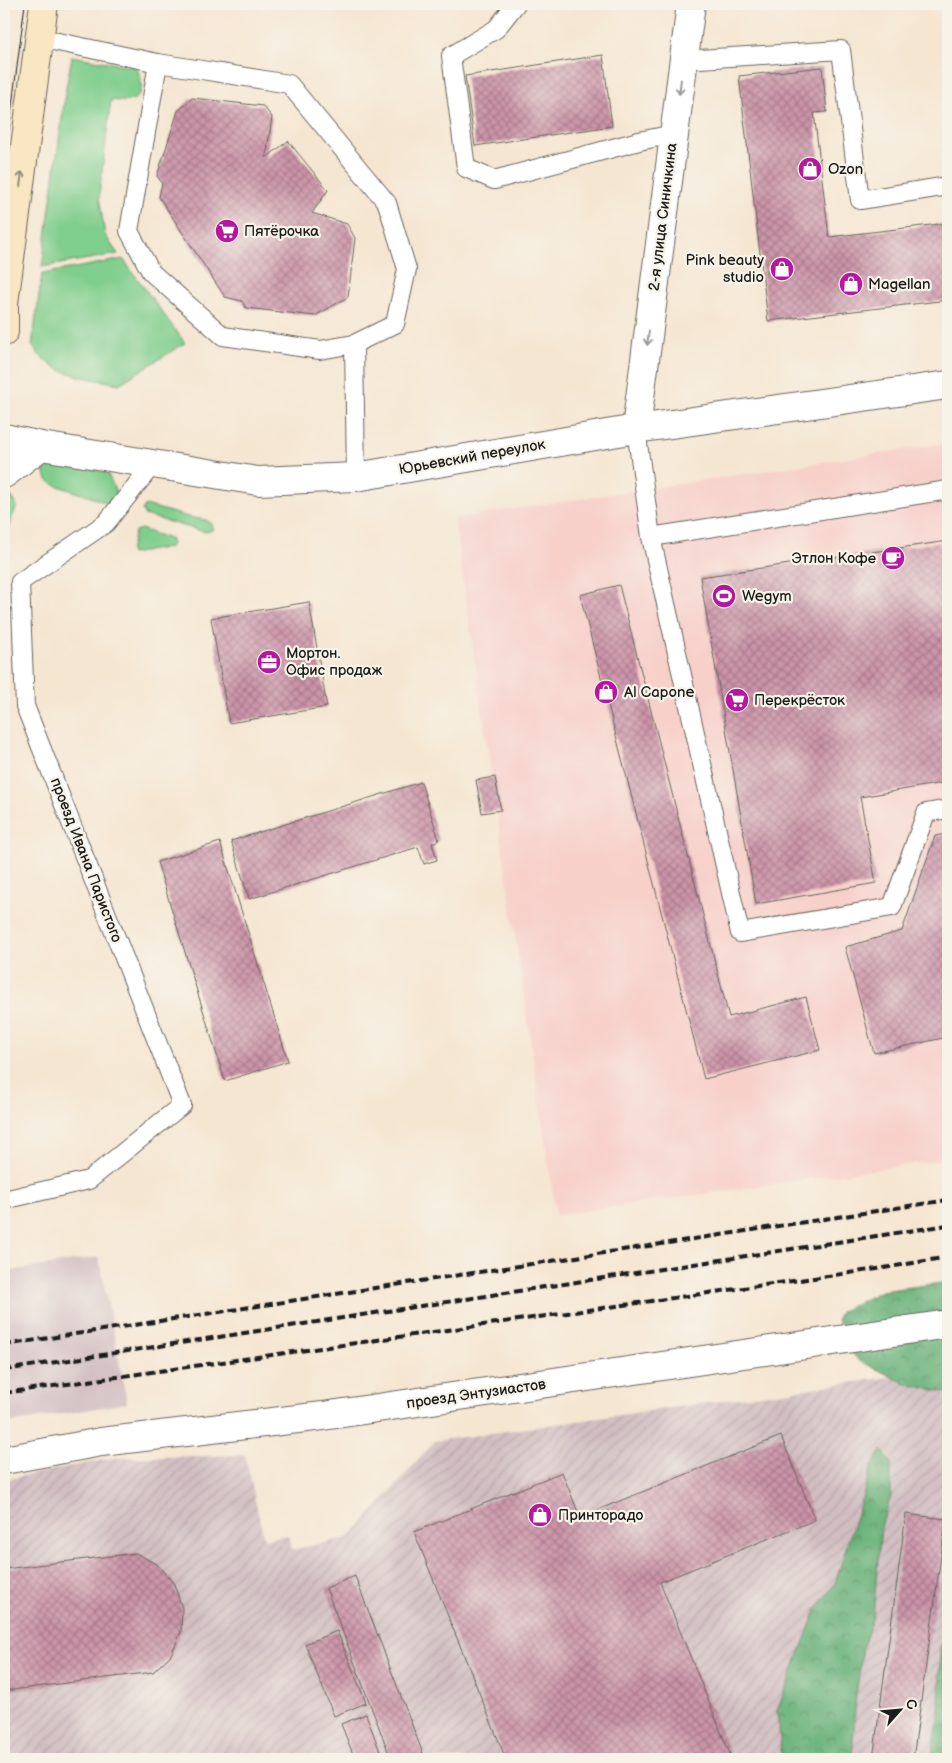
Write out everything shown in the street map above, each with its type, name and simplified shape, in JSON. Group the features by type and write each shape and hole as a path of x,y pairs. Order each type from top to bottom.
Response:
{"main road":[{"path":"4,332 4,304 44,4"}],"street":[{"name":"2-я улица Синичкина","path":"636,429 691,4"},
{"name":"Юрьевский переулок","path":"4,438 41,446 258,481 356,477 636,429 948,385"},
{"path":"4,474 41,446"},
{"name":"проезд Энтузиастов","path":"4,1460 101,1442 333,1415 948,1323"}],"lane":[{"path":"516,4 496,29 451,56 466,168 494,180 638,141 674,134"},
{"path":"39,38 158,63 289,84 387,203 407,269 395,324 354,344 320,350 224,336 151,272 129,231 158,63"},
{"path":"684,60 840,50 860,200 948,186"},
{"path":"354,344 356,477"},
{"path":"636,429 651,537 740,932 892,907 926,813 948,809"},
{"name":"проезд Ивана Паристого","path":"4,1200 89,1180 182,1106 26,706 20,591 20,582 106,523 154,464"},
{"path":"651,537 948,490"}],"shaded area":[{"path":"948,443 948,1159 556,1215 454,518"},
{"path":"99,1257 127,1403 4,1424 4,1272"},
{"path":"948,1369 948,1759 4,1759 4,1480 112,1458 245,1455 264,1539 288,1535 292,1550 350,1537 435,1441"}],"green space":[{"path":"72,56 135,67 140,76 141,87 138,96 128,101 111,100 99,196 105,235 118,254 42,267 66,88"},
{"path":"123,259 185,343 119,384 70,374 49,363 32,345 42,274"},
{"path":"65,460 108,474 116,492 114,501 108,503 55,485 47,480 43,467 44,463"},
{"path":"5,494 12,497 17,506 4,537"},
{"path":"146,505 206,520 212,524 212,530 206,532 144,515 142,510"},
{"path":"141,529 170,539 172,544 170,547 131,554 135,531"},
{"path":"948,1282 948,1393 907,1384 858,1360 846,1346 837,1320 840,1312 881,1291"},
{"path":"882,1450 891,1464 891,1496 881,1527 873,1616 863,1647 856,1695 852,1759 782,1759 777,1711 816,1610 835,1583 872,1466"},
{"path":"948,1619 948,1759 931,1759 939,1718 940,1649"}],"building":[{"path":"603,55 612,126 475,146 465,76"},
{"path":"822,67 827,112 814,113 829,237 948,223 948,300 768,321 739,76"},
{"path":"192,98 263,106 272,117 266,158 288,141 328,190 312,213 347,224 355,238 348,297 315,316 246,308 242,301 225,297 159,197 162,183 157,176 178,111"},
{"path":"948,541 948,782 860,797 876,883 756,904 700,577"},
{"path":"619,585 729,1017 806,997 820,1050 704,1079 580,595"},
{"name":"Мортон. Офис продаж","path":"309,602 327,707 229,723 211,618"},
{"path":"495,777 501,810 482,813 476,780"},
{"path":"421,782 439,840 432,843 437,860 424,864 418,847 249,899 231,841"},
{"path":"948,834 948,1037 874,1053 845,947 902,931 935,836"},
{"path":"220,842 288,1061 225,1081 157,862"},
{"path":"781,1436 815,1520 660,1582 732,1759 506,1759 414,1532 562,1472 580,1517"},
{"path":"906,1514 946,1519 913,1759 873,1759"},
{"path":"136,1553 158,1565 174,1584 182,1608 181,1632 171,1655 153,1672 4,1691 4,1569"},
{"path":"355,1576 425,1759 391,1759 326,1588"},
{"path":"337,1631 366,1703 334,1716 305,1644"},
{"path":"366,1714 382,1757 355,1759 341,1724"}],"tram line":[{"path":"4,52 10,4"},
{"path":"4,168 25,4"}],"railway":[{"path":"4,1345 948,1200"},
{"path":"4,1370 948,1225"},
{"path":"4,1393 884,1268 948,1257"}],"place":[{"name":"Ozon","path":"810,169"},
{"name":"Пятёрочка","path":"227,231"},
{"name":"Pink beauty studio","path":"782,269"},
{"name":"Magellan","path":"851,284"},
{"name":"Этлон Кофе","path":"893,558"},
{"name":"Wegym","path":"724,596"},
{"name":"Мортон. Офис продаж","path":"269,662"},
{"name":"Al Capone","path":"606,692"},
{"name":"Перекрёсток","path":"737,700"},
{"name":"Принторадо","path":"540,1515"}]}
